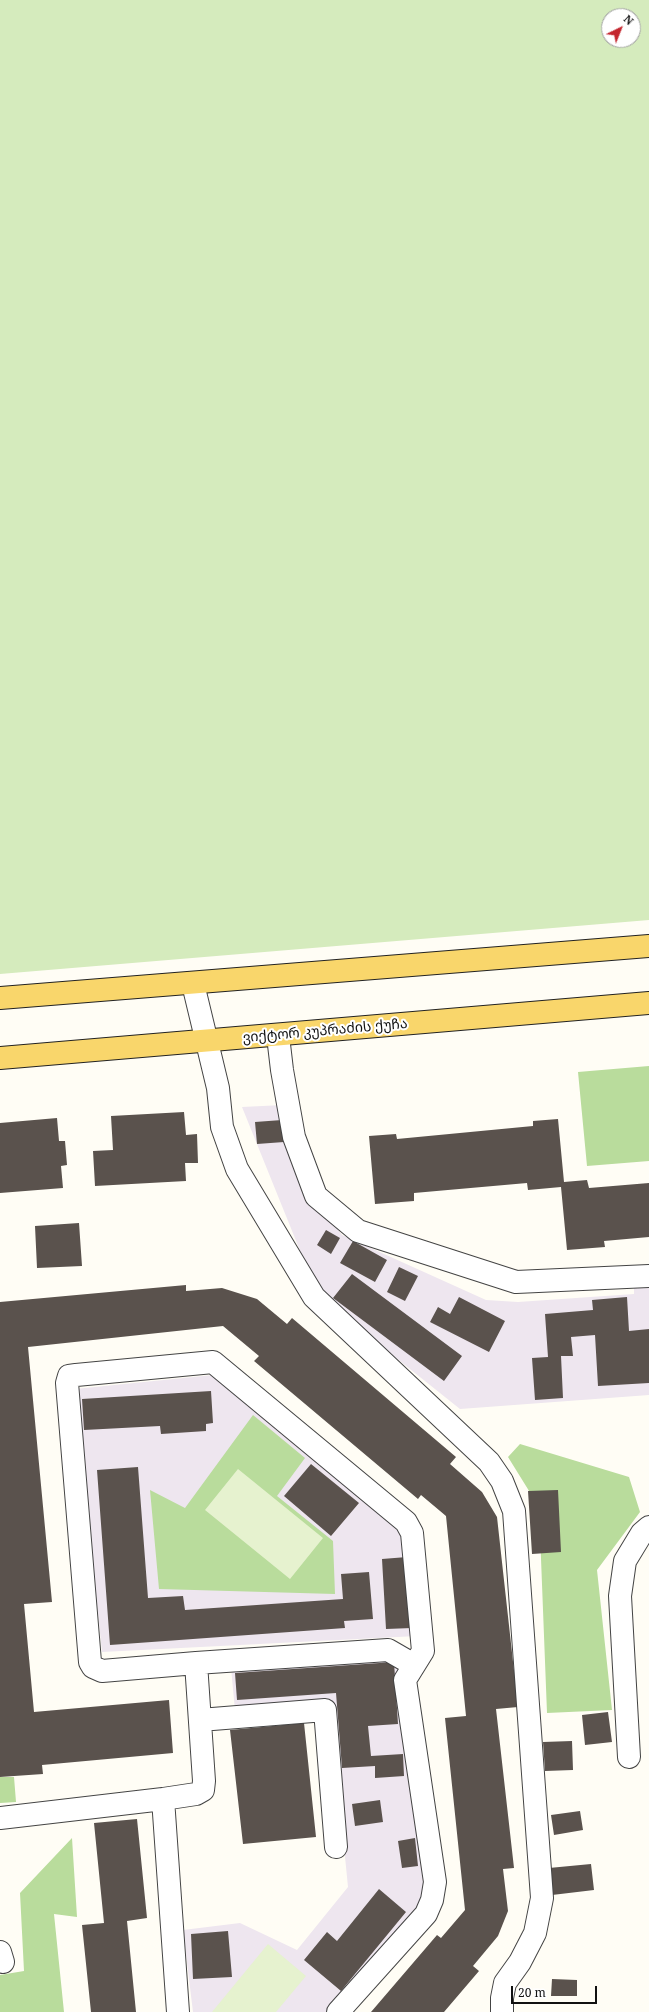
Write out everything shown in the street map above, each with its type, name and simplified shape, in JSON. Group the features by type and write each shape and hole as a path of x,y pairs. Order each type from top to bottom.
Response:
{"main road":[{"path":"0,998 193,984 649,946"},
{"name":"ვიქტორ კუპრაძის ქუჩა","path":"0,1058 278,1036 649,1003"}],"lane":[{"path":"193,984 218,1088 222,1127 237,1169 314,1297 489,1462 502,1481 514,1511 542,1898 535,1932 520,1962 505,1983 502,1998 502,2012"},
{"path":"278,1036 282,1070 294,1137 316,1196 358,1231 516,1282 649,1276"},
{"path":"338,2012 426,1914 432,1900 435,1882 405,1680 414,1665 422,1651 412,1533 410,1527 400,1517 213,1362 70,1376 67,1383 90,1662 93,1668 102,1671 388,1650 414,1665"},
{"path":"629,1757 620,1596 625,1561 642,1533 649,1527"},
{"path":"0,1818 163,1799 196,1794 203,1790 204,1781 196,1663"},
{"path":"200,1720 325,1710 336,1847"},
{"path":"163,1799 178,2012"}],"shaded area":[{"path":"283,1105 306,1187 342,1235 486,1300 518,1302 634,1294 634,1282 649,1281 649,1395 460,1409 331,1306 305,1263 242,1107"},
{"path":"213,1375 407,1533 417,1636 102,1652 75,1389"},
{"path":"396,1658 428,1875 426,1897 327,2012 193,2012 183,1930 240,1923 297,1950 348,1887 330,1705 235,1710 231,1668"}],"green space":[{"path":"0,0 649,0 649,920 0,974"},
{"path":"649,1066 649,1161 587,1166 578,1072"},
{"path":"253,1415 305,1458 277,1496 333,1541 335,1594 159,1589 150,1490 185,1508"},
{"path":"520,1444 629,1477 640,1512 597,1570 612,1710 547,1713 539,1507 508,1457"},
{"path":"238,1469 323,1538 290,1579 205,1510"},
{"path":"0,1777 14,1777 16,1802 0,1803"},
{"path":"72,1838 77,1917 54,1914 64,2012 0,2012 0,1975 24,1971 20,1893"},
{"path":"268,1944 306,1976 276,2012 212,2012"}],"building":[{"path":"184,1112 186,1135 197,1134 198,1163 185,1163 186,1181 95,1186 93,1151 113,1150 111,1116"},
{"path":"57,1118 59,1141 65,1141 67,1165 61,1166 63,1188 0,1193 0,1123"},
{"path":"558,1119 564,1182 587,1180 589,1188 649,1183 649,1237 604,1241 605,1247 567,1250 561,1187 528,1190 527,1183 414,1193 414,1201 375,1204 369,1136 396,1134 397,1139 533,1126 533,1121"},
{"path":"282,1120 284,1142 257,1144 255,1122"},
{"path":"79,1223 82,1266 37,1268 35,1226"},
{"path":"326,1230 340,1238 331,1254 317,1245"},
{"path":"353,1241 387,1260 375,1282 340,1263"},
{"path":"399,1267 418,1276 405,1301 387,1292"},
{"path":"352,1274 462,1356 444,1381 333,1298"},
{"path":"186,1285 186,1291 222,1288 257,1299 287,1324 292,1318 456,1457 450,1464 482,1492 497,1517 518,1707 496,1709 514,1868 503,1869 508,1911 498,1936 473,1966 479,1971 444,2012 371,2012 437,1935 441,1938 465,1910 445,1718 466,1716 446,1516 421,1495 418,1499 254,1361 259,1356 223,1326 28,1347 52,1602 24,1604 34,1712 169,1700 173,1753 42,1765 43,1774 0,1777 0,1302"},
{"path":"459,1297 505,1321 489,1352 430,1322 438,1307 450,1314"},
{"path":"627,1297 629,1331 649,1329 649,1383 598,1386 595,1335 571,1337 573,1356 561,1356 563,1398 535,1400 532,1358 548,1357 545,1314 593,1310 592,1300"},
{"path":"211,1391 213,1423 206,1424 206,1431 161,1434 160,1426 84,1430 82,1399"},
{"path":"311,1464 359,1503 331,1536 284,1496"},
{"path":"138,1467 148,1598 183,1596 185,1610 343,1599 341,1574 369,1572 373,1619 344,1621 345,1628 110,1645 97,1470"},
{"path":"558,1490 561,1552 532,1554 528,1491"},
{"path":"407,1557 412,1628 386,1629 382,1559"},
{"path":"394,1662 398,1724 368,1726 371,1756 403,1754 404,1776 375,1778 375,1766 342,1768 336,1693 237,1700 235,1673"},
{"path":"608,1712 612,1742 585,1745 582,1715"},
{"path":"304,1723 316,1837 243,1844 230,1730"},
{"path":"572,1741 573,1770 545,1771 543,1742"},
{"path":"380,1800 383,1822 355,1826 352,1804"},
{"path":"580,1811 583,1830 554,1835 551,1815"},
{"path":"137,1819 147,1918 127,1921 136,2012 91,2012 82,1925 104,1923 94,1823"},
{"path":"415,1838 418,1866 402,1868 398,1841"},
{"path":"591,1864 594,1890 552,1895 549,1868"},
{"path":"379,1889 406,1912 341,1991 304,1960 327,1932 337,1941"},
{"path":"228,1931 232,1977 193,1979 191,1934"},
{"path":"552,1979 577,1980 577,1996 551,1996"}]}
